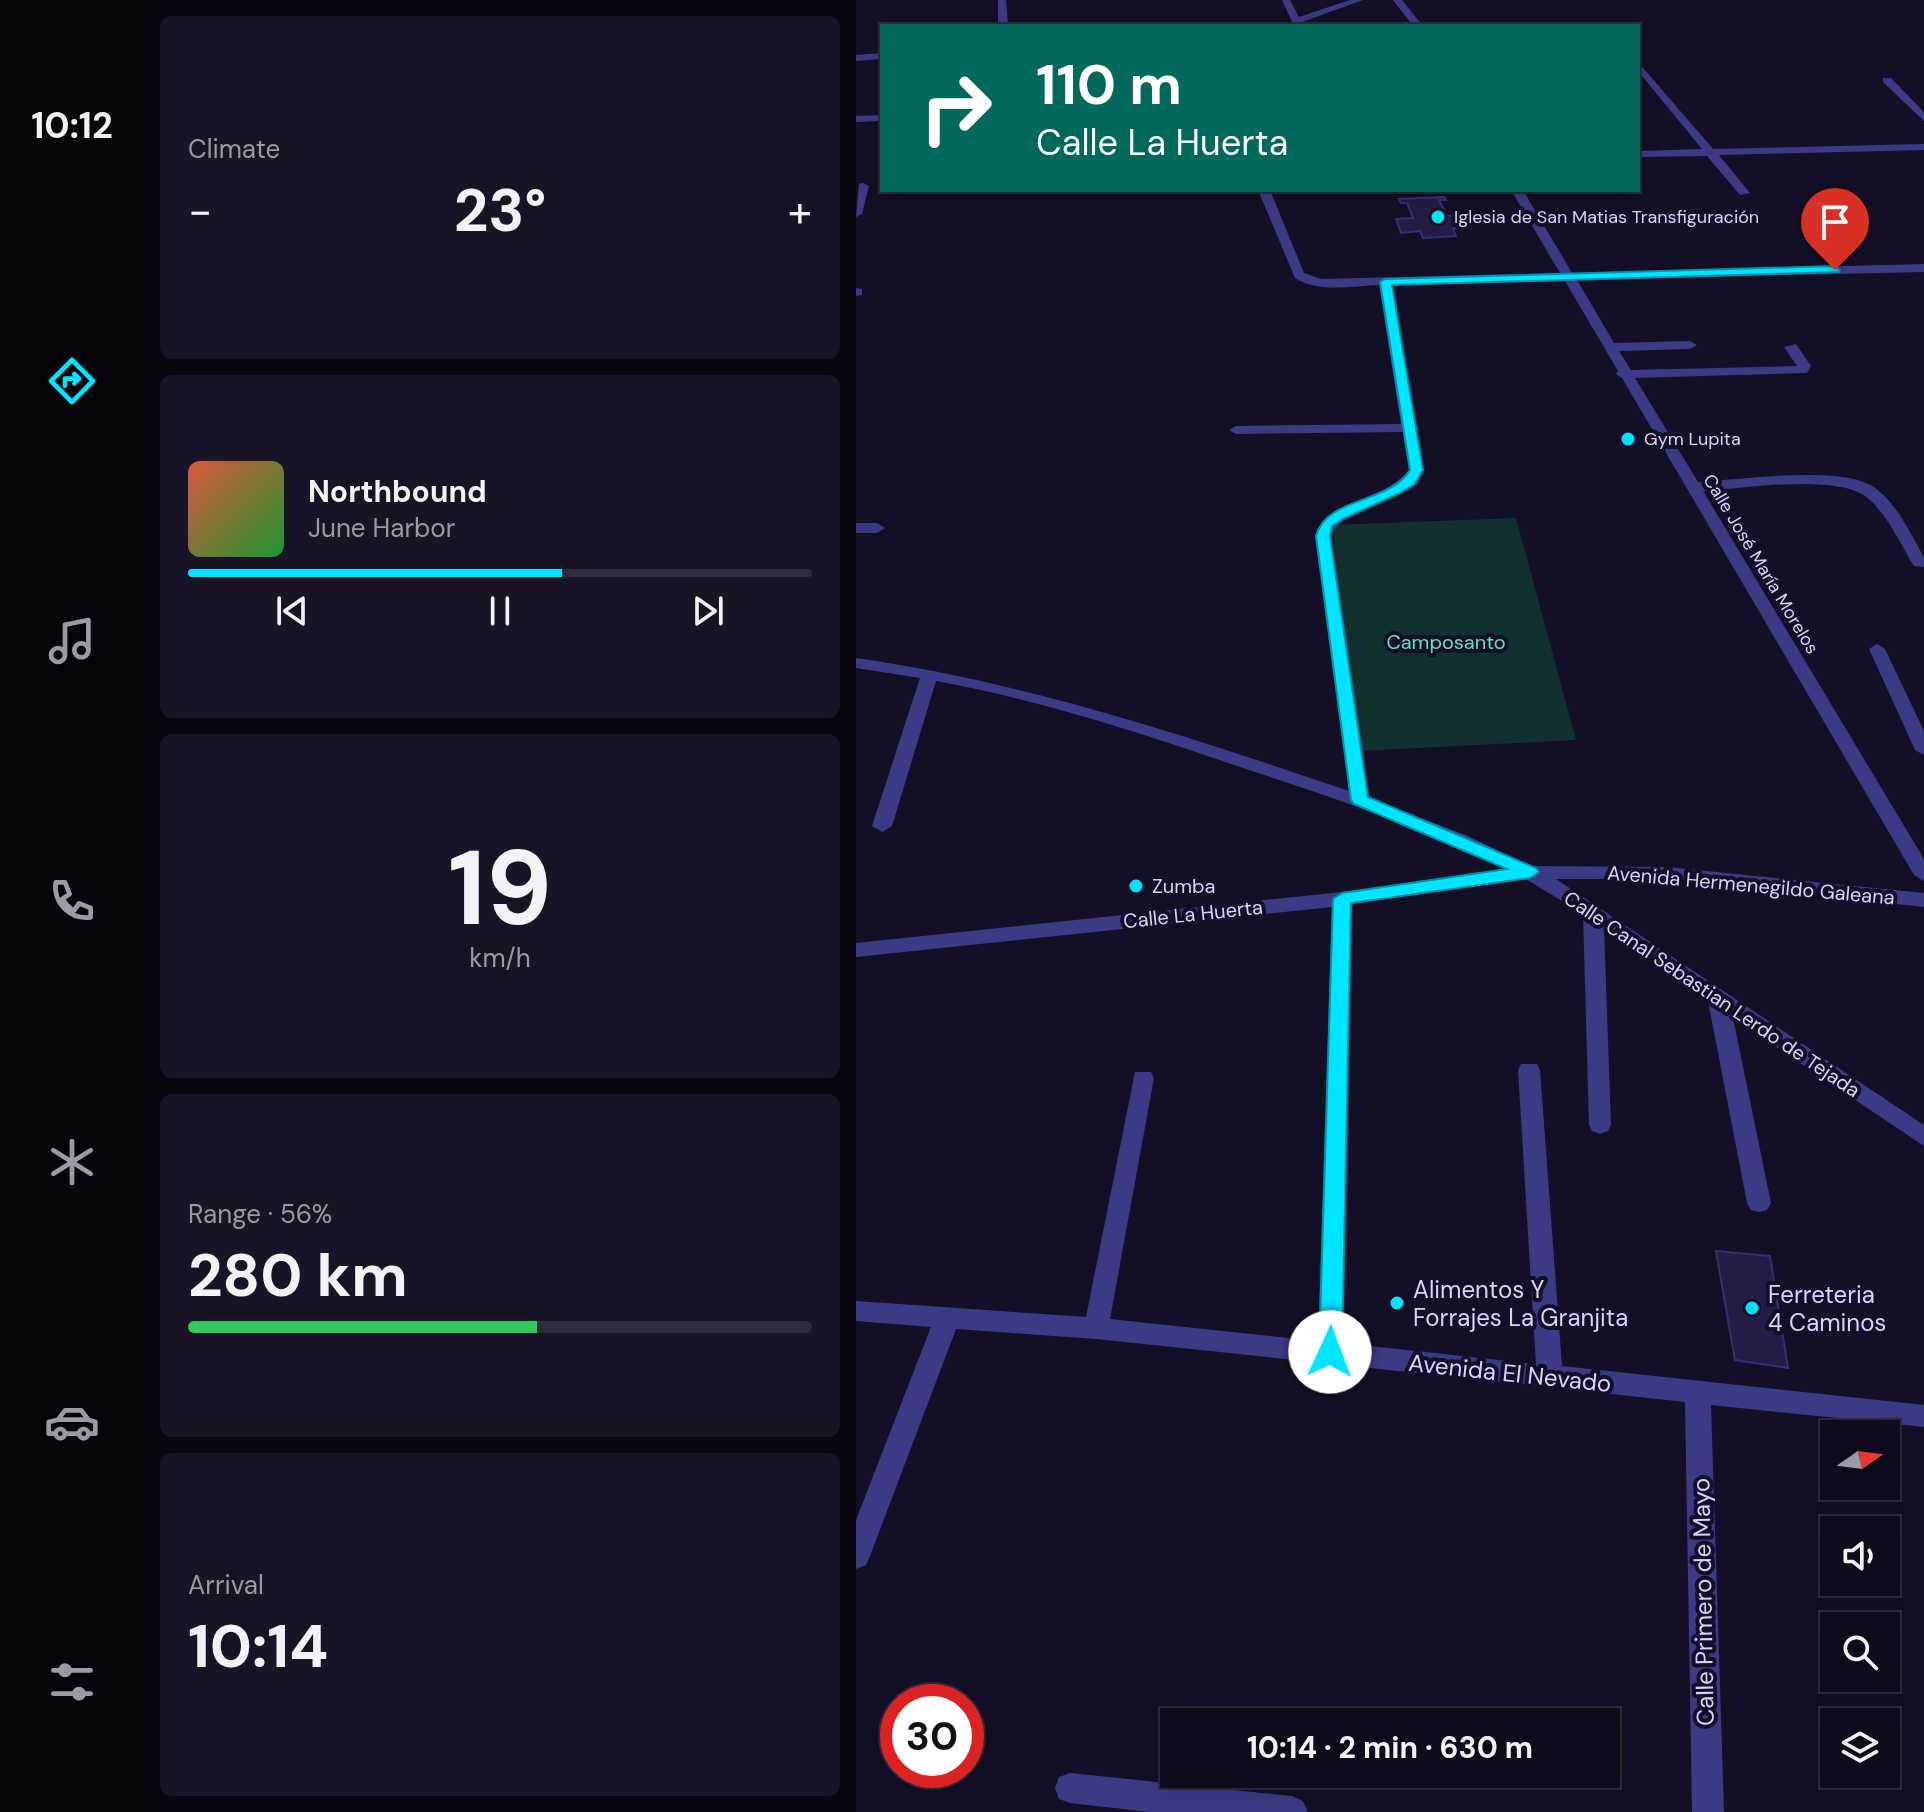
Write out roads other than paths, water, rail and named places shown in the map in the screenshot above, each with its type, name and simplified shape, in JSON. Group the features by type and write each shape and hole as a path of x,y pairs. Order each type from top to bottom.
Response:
{"street":[{"path":"1002,0 1003,24"},
{"path":"1286,0 1298,24 1359,0"},
{"path":"1397,0 1416,24"},
{"path":"856,58 880,56"},
{"path":"1640,67 1744,193"},
{"path":"1887,80 1924,118"},
{"path":"856,119 880,118"},
{"path":"1640,154 1924,147"},
{"path":"856,214 864,186"},
{"path":"1265,192 1299,275 1308,281 1321,283 1924,268"},
{"name":"Calle José María Morelos","path":"1518,192 1623,374 1924,875"},
{"path":"1360,800 1323,536 1326,524 1410,481 1416,470 1412,428 1385,282"},
{"path":"1608,347 1690,345"},
{"path":"1623,374 1802,370 1804,366 1791,347"},
{"path":"1236,430 1412,428"},
{"path":"1691,487 1826,482 1862,486 1881,505 1920,563"},
{"path":"856,528 877,528"},
{"path":"1877,649 1924,750"},
{"name":"Calle Canal Sebastian Lerdo de Tejada","path":"856,663 930,673 1138,726 1360,800 1530,872 1924,1137"},
{"path":"882,826 930,673"},
{"name":"Calle La Huerta","path":"856,950 1342,899 1530,872"},
{"name":"Avenida Hermenegildo Galeana","path":"1530,872 1668,873 1924,900"},
{"path":"1330,1352 1342,899"},
{"path":"1593,912 1600,1125"},
{"path":"1718,997 1759,1203"},
{"path":"1529,1070 1550,1379"},
{"path":"1096,1328 1143,1078"},
{"name":"Avenida El Nevado","path":"856,1311 1096,1328 1550,1379 1698,1391 1924,1416"},
{"path":"856,1556 948,1316"},
{"name":"Calle Primero de Mayo","path":"1698,1391 1708,1812"},
{"path":"1070,1788 1292,1812"}],"place":[{"name":"Iglesia de San Matias Transfiguración","path":"1438,217"},
{"name":"Gym Lupita","path":"1628,439"},
{"name":"Zumba","path":"1136,886"},
{"name":"Alimentos Y Forrajes La Granjita","path":"1397,1303"},
{"name":"Ferreteria 4 Caminos","path":"1752,1308"}],"park label":[{"name":"Camposanto","path":"1446,642"}]}
